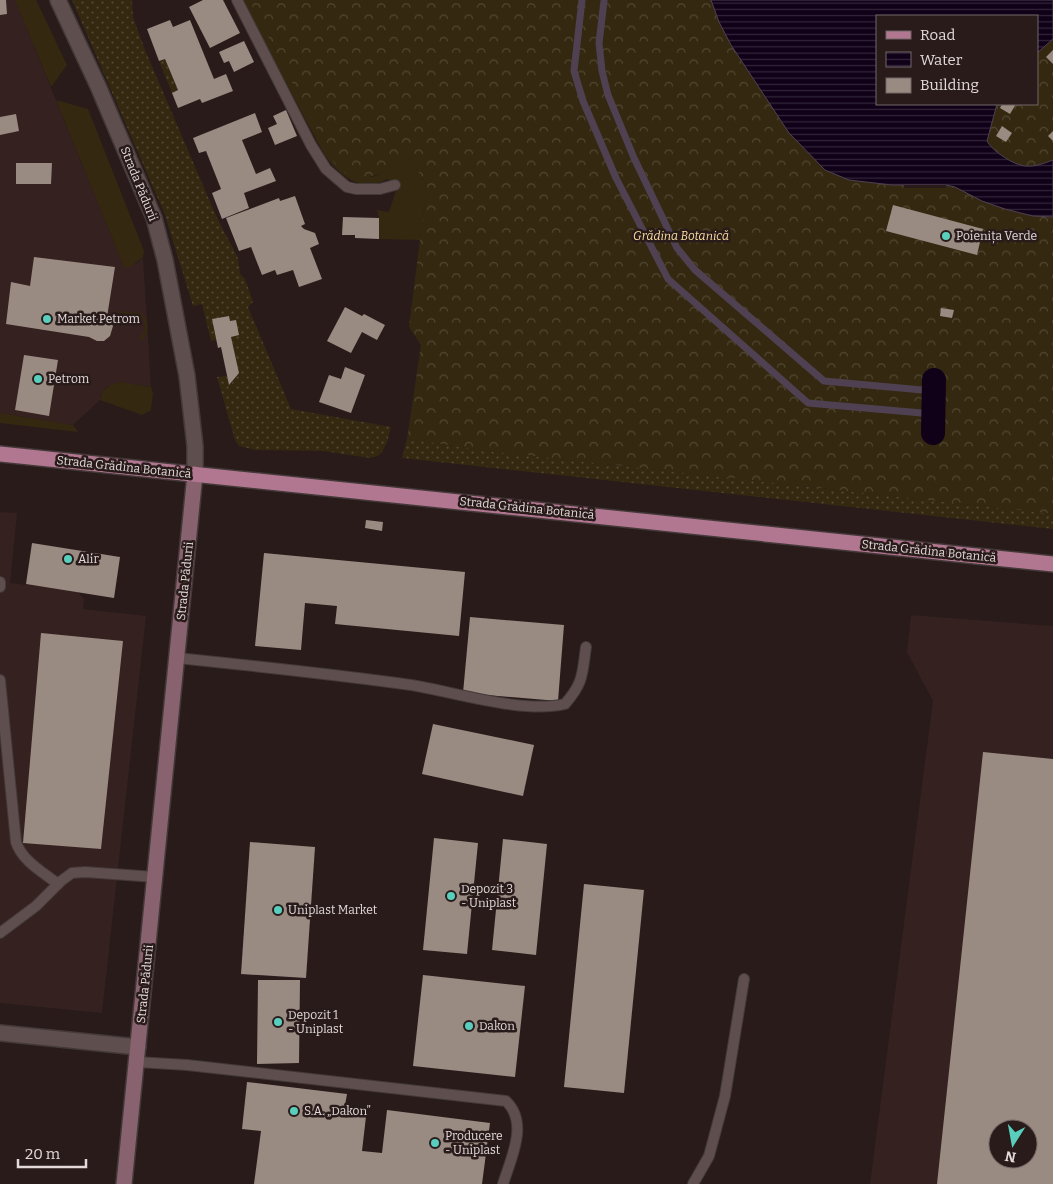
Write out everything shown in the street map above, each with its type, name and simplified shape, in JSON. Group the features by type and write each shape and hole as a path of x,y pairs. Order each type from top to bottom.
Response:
{"main road":[{"name":"Strada Grădina Botanică","path":"0,454 1053,564"},
{"name":"Strada Pădurii","path":"124,1184 195,474"}],"street":[{"name":"Strada Pădurii","path":"58,0 98,86 154,218 165,260 187,376 196,446 195,474"},
{"path":"0,1033 138,1054"}],"lane":[{"path":"237,0 311,145 326,169 347,187 380,189 395,185"},
{"path":"0,582 0,587"},
{"path":"177,658 344,675 431,688 507,703 548,707 565,704 576,692 581,683 586,646"},
{"path":"0,680 16,842 19,850 28,860 58,884"},
{"path":"0,933 36,906 58,884 72,874 85,872 155,877"},
{"path":"693,1184 709,1156 725,1096 744,979"},
{"path":"138,1054 187,1065 506,1101 513,1108 518,1131 503,1184"}],"shaded area":[{"path":"0,0 15,0 124,267 137,263 143,257 151,387 120,382 105,388 100,396 100,400 73,425 0,413"},
{"path":"0,512 17,513 10,583 76,590 84,599 83,609 146,616 102,1013 0,1003"},
{"path":"911,615 1053,626 1053,1184 870,1184 933,701 907,652"}],"green space":[{"path":"15,0 36,0 67,65 51,87"},
{"path":"72,0 132,0 133,17 145,50 217,218 238,258 240,274 245,279 253,302 248,307 291,409 391,427 387,442 378,456 370,458 323,451 255,450 239,446 235,440 217,377 227,376 230,385 239,373 231,337 236,320 230,321 228,316 212,319 216,340 211,341 202,304 193,306 165,215"},
{"path":"242,0 249,0 338,168 373,177 409,158 427,184 420,240 379,239 377,210 389,212 398,185 387,179 368,184 351,180 330,162"},
{"name":"Grădina Botanică","path":"249,0 1053,0 1053,514 496,452 407,439 421,345 409,327 427,184 409,158 374,175 366,177 348,174 337,168"},
{"path":"165,59 178,90 172,93 159,61"},
{"path":"56,100 88,109 144,251 143,257 129,268 124,267"},
{"path":"117,311 140,313 146,319 148,326 146,334 141,341 139,338 145,328 141,317 120,314"},
{"path":"120,382 151,387 153,393 151,410 142,415 100,400 104,390"},
{"path":"0,413 73,425 78,432 0,423"},
{"path":"407,439 496,452 1053,514 1053,529 402,458"}],"water":[{"path":"711,0 1053,0 1053,39 1038,52 1038,15 876,15 876,105 997,105 987,141 990,145 1010,161 1021,165 1036,165 1053,160 1053,217 1033,216 1005,209 982,201 955,187 946,185 892,185 849,180 825,170 789,133 731,45 719,22"}],"pier":[{"path":"904,185 946,185 946,188 904,188"}],"building":[{"path":"0,0 6,0 7,14 0,15"},
{"path":"203,0 223,0 240,33 210,48 189,7"},
{"path":"170,20 173,27 190,20 214,79 226,74 233,91 202,103 200,99 178,108 172,93 178,90 165,59 159,61 147,29"},
{"path":"244,41 254,62 234,72 229,61 224,63 219,52"},
{"path":"1053,50 1053,64 1046,57"},
{"path":"1002,105 1015,105 1010,114 1000,108"},
{"path":"286,110 297,136 275,145 268,128 277,124 273,116"},
{"path":"255,113 262,132 242,140 256,174 270,168 276,181 244,193 249,208 222,219 212,193 221,189 206,151 199,153 193,138"},
{"path":"16,114 19,131 0,135 0,117"},
{"path":"1002,126 1012,133 1006,142 996,136"},
{"path":"1053,131 1053,141 1048,136"},
{"path":"16,163 52,163 51,184 16,184"},
{"path":"295,196 305,224 301,226 315,233 319,244 310,248 322,279 299,287 293,270 277,275 275,270 262,275 251,247 239,251 226,218 279,198 280,201"},
{"path":"893,205 983,229 977,255 886,231"},
{"path":"343,217 379,218 379,239 355,238 355,235 342,235"},
{"path":"34,257 115,267 107,317 113,326 110,336 104,341 97,341 89,337 6,324 11,282 30,286"},
{"path":"345,307 385,325 377,340 362,332 351,353 327,341"},
{"path":"941,308 954,310 952,318 940,316"},
{"path":"229,316 230,321 236,320 239,335 231,337 239,373 229,385 221,347 218,348 212,319"},
{"path":"24,355 58,360 49,416 15,410"},
{"path":"345,367 365,375 351,413 319,402 329,375 341,379"},
{"path":"366,520 383,522 382,531 365,528"},
{"path":"32,543 120,557 114,598 26,584"},
{"path":"264,553 465,572 459,636 335,624 337,606 305,603 301,650 255,646"},
{"path":"470,617 564,625 558,701 463,693"},
{"path":"41,633 123,641 101,849 23,843"},
{"path":"433,724 534,745 523,796 422,774"},
{"path":"983,752 1053,759 1053,1184 937,1184"},
{"name":"Depozit 3 - Uniplast","path":"434,838 478,843 467,954 423,950"},
{"name":"Depozit 3 - Uniplast","path":"503,839 547,844 536,955 492,950"},
{"name":"Uniplast Market","path":"250,842 315,847 306,978 241,974"},
{"path":"584,884 644,890 624,1093 564,1087"},
{"name":"Dakon","path":"423,975 525,986 515,1077 413,1066"},
{"name":"Depozit 1 - Uniplast","path":"258,980 300,980 299,1063 257,1064"},
{"name":"Producere - Uniplast","path":"247,1082 347,1094 345,1105 367,1108 362,1151 382,1153 387,1110 490,1123 482,1184 254,1184 261,1131 242,1129"}],"waterway":[{"path":"582,0 574,71 583,101 616,178 668,279 808,403 933,414"},
{"path":"604,1 599,43 602,71 608,95 634,158 677,248 695,270 824,381 933,391"},
{"path":"933,433 934,380"}],"place":[{"name":"Poienița Verde","path":"946,236"},
{"name":"Market Petrom","path":"47,319"},
{"name":"Petrom","path":"38,379"},
{"name":"Alir","path":"68,559"},
{"name":"Depozit 3 - Uniplast","path":"451,896"},
{"name":"Uniplast Market","path":"278,910"},
{"name":"Depozit 1 - Uniplast","path":"278,1022"},
{"name":"Dakon","path":"469,1026"},
{"name":"S.A. „Dakon”","path":"294,1111"},
{"name":"Producere - Uniplast","path":"435,1143"}]}
